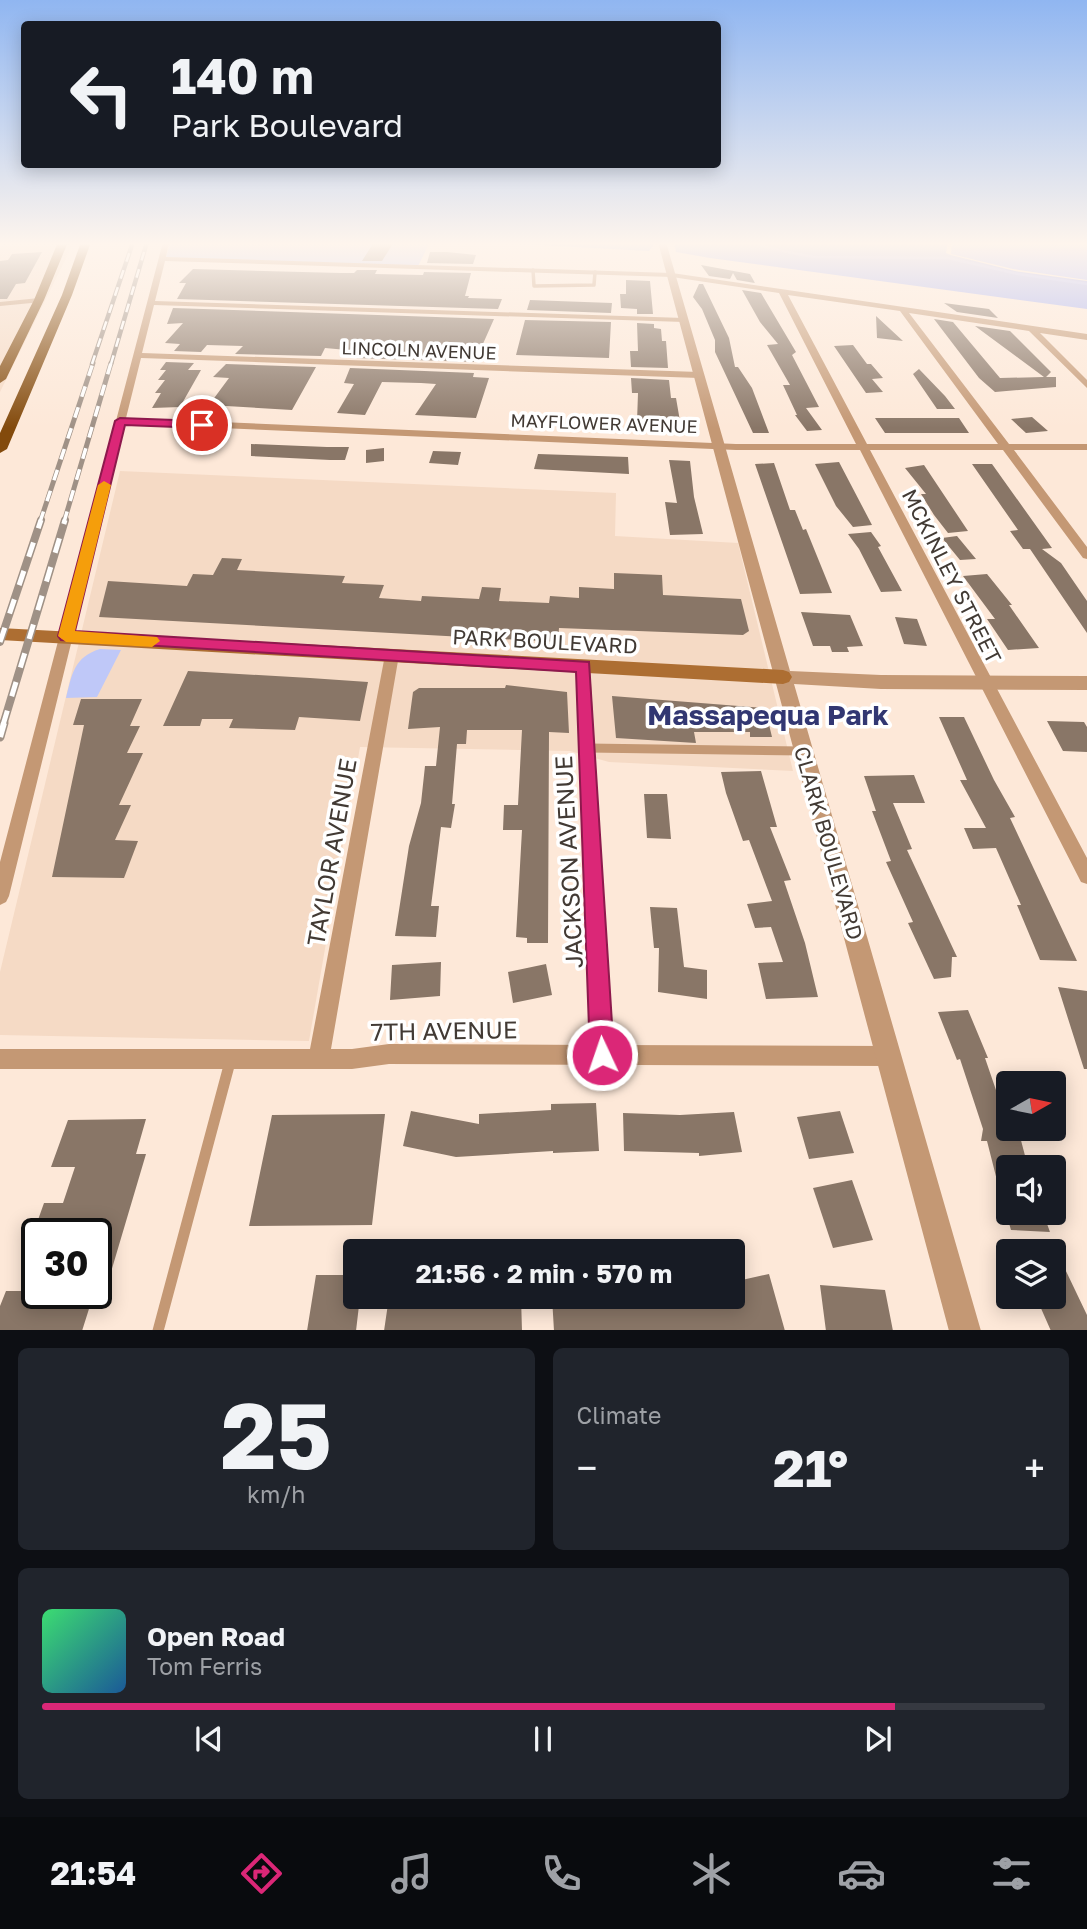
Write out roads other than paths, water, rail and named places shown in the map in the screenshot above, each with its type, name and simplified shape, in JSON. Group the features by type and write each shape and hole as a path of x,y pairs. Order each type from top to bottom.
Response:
{"highway":[{"path":"0,379 37,304"},
{"path":"0,449 63,304"}],"main road":[{"name":"PARK BOULEVARD","path":"0,634 783,677"}],"street":[{"path":"0,896 151,304"},
{"path":"184,304 684,320"},
{"name":"CLARK BOULEVARD","path":"680,304 965,1330"},
{"name":"MCKINLEY STREET","path":"789,304 1087,876"},
{"path":"861,304 1087,337"},
{"path":"903,310 1087,555"},
{"path":"1032,329 1087,385"},
{"name":"LINCOLN AVENUE","path":"137,355 699,375"},
{"name":"MAYFLOWER AVENUE","path":"120,421 719,445 1087,447"},
{"name":"TAYLOR AVENUE","path":"319,1058 392,655"},
{"name":"JACKSON AVENUE","path":"583,666 602,1055"},
{"name":"PARK BOULEVARD","path":"783,677 881,682 1087,683"},
{"name":"7TH AVENUE","path":"0,1059 352,1059 388,1054 888,1056"}],"lane":[{"path":"587,748 804,751"},
{"path":"158,1330 232,1058"}],"railway":[{"path":"92,364 112,304"},
{"path":"111,364 129,304"},
{"path":"40,522 93,363"},
{"path":"64,522 111,363"},
{"path":"0,642 41,520"},
{"path":"3,725 65,520"},
{"path":"0,737 4,723"}],"district":[{"name":"Massapequa Park","path":"768,714"}]}
